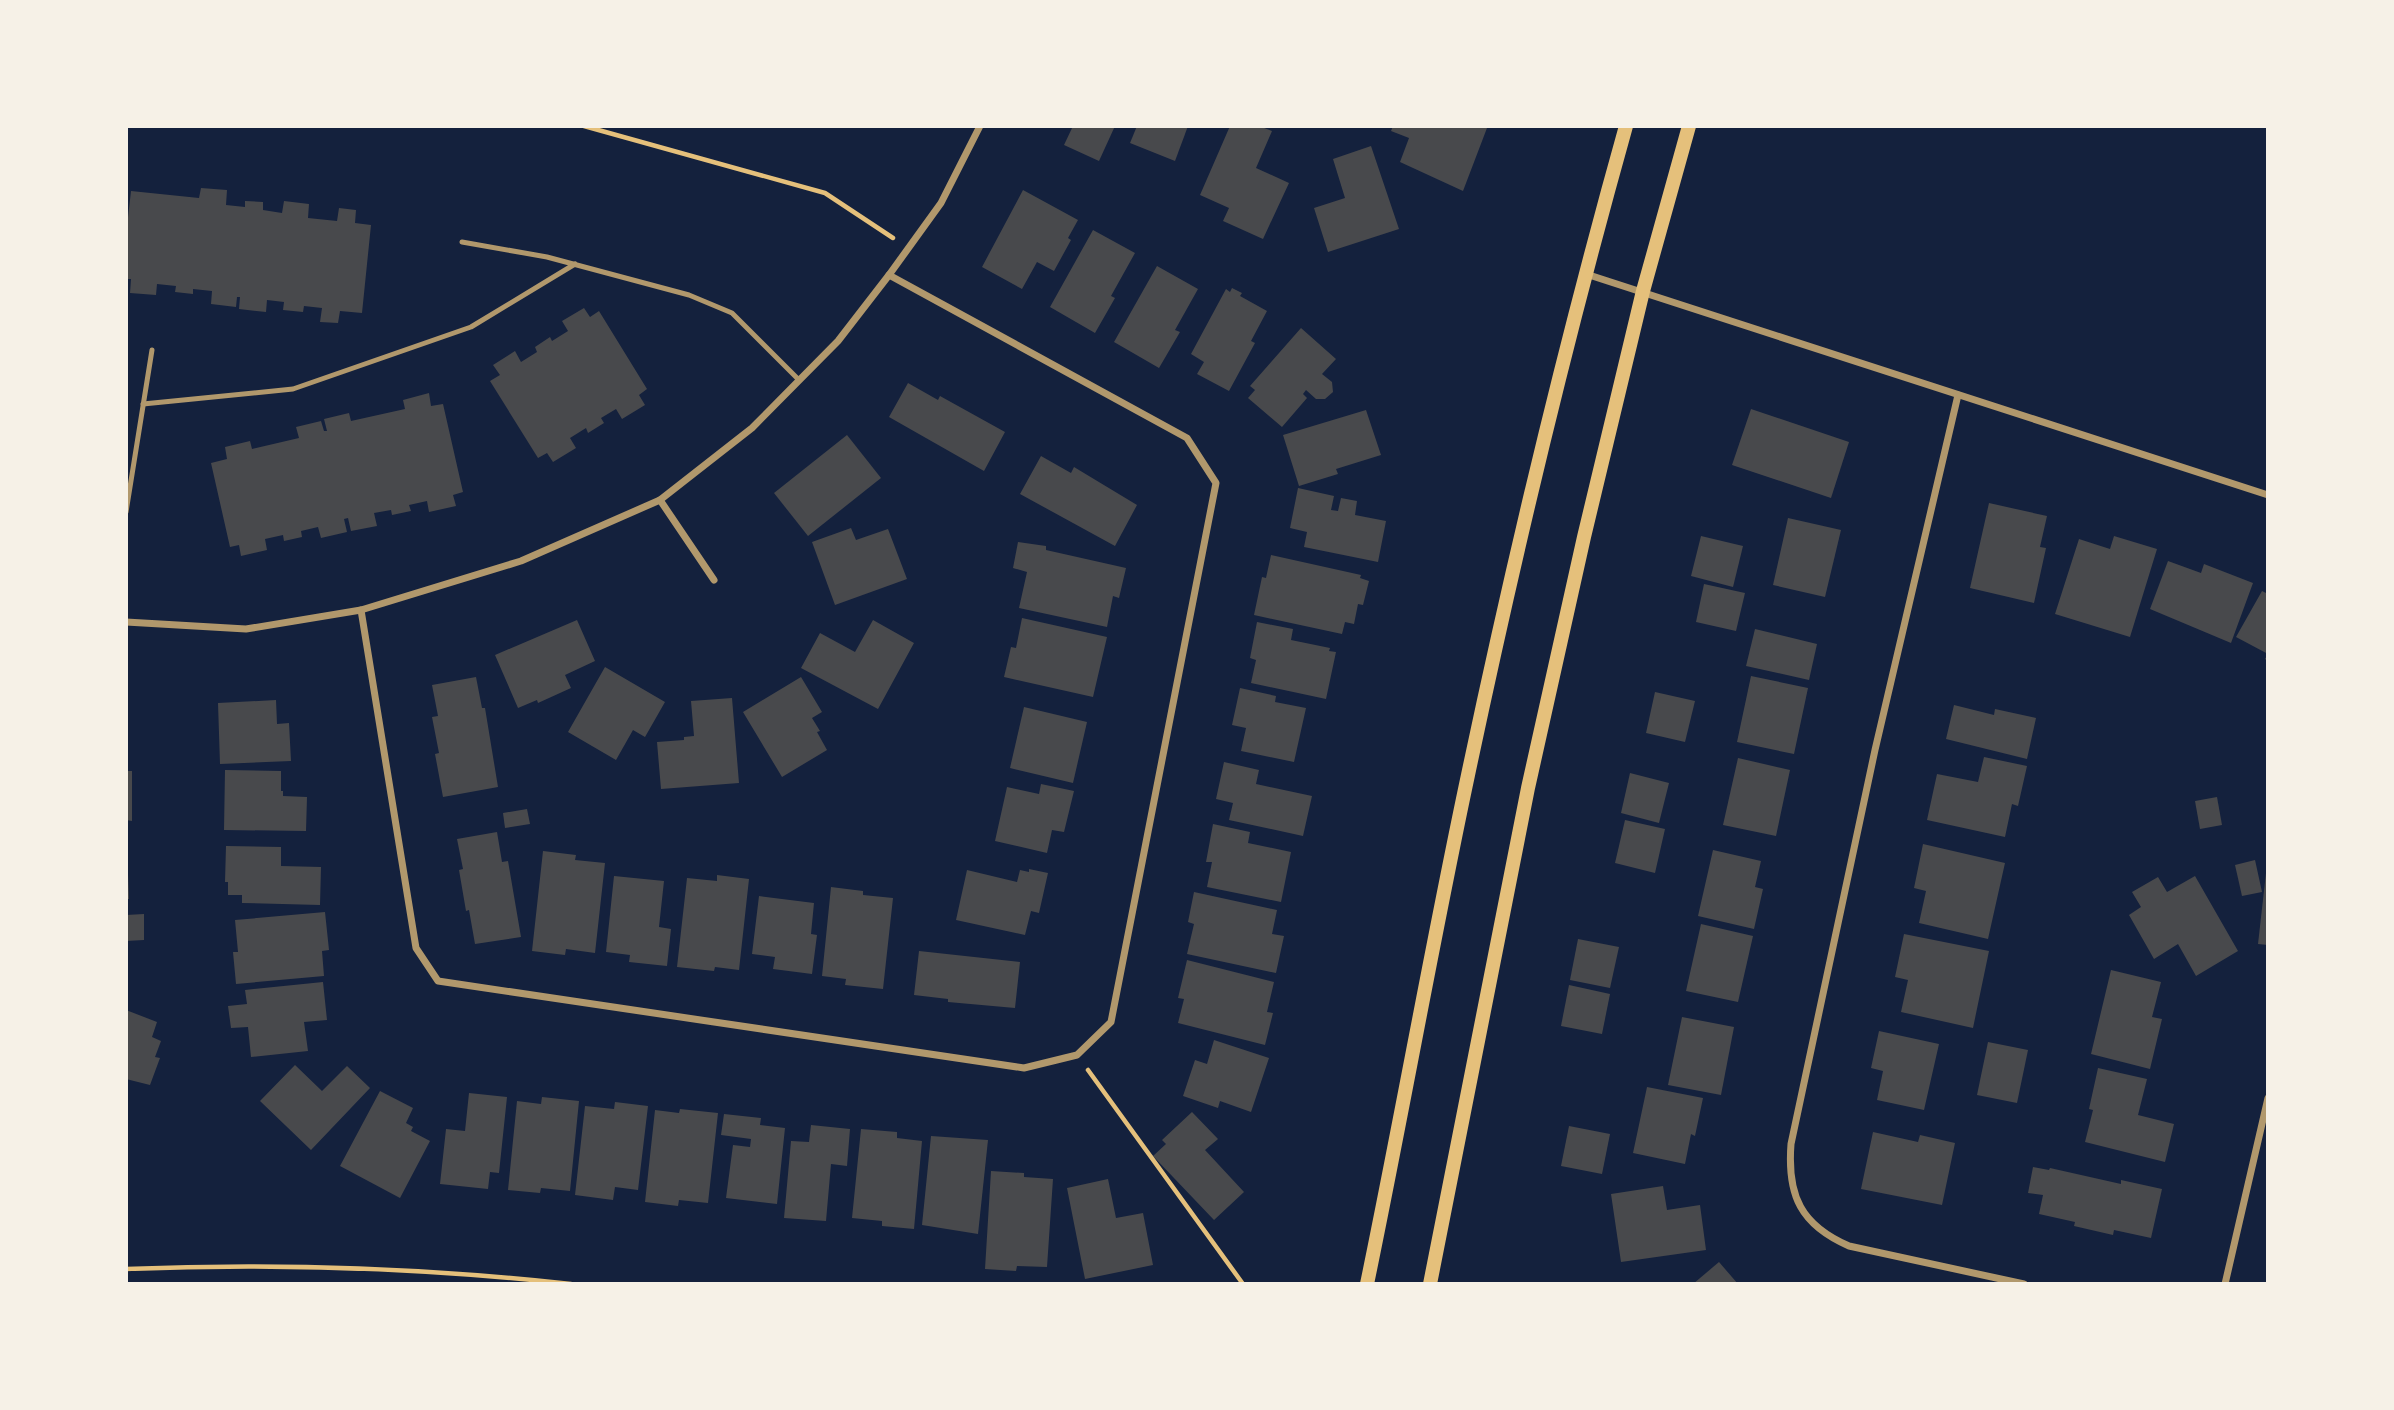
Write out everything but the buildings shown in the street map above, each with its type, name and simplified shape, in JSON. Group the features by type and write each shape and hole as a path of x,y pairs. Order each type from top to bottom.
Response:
{"main road":[{"path":"1367,1284 1468,774 1525,522 1586,273 1626,126"},
{"path":"1430,1284 1528,788 1584,537 1643,291 1689,126"},
{"path":"1357,1284 1374,1246"}],"street":[{"path":"126,622 246,629 361,610 521,561 660,500 752,428 838,341 941,203 980,126"},
{"path":"1586,273 2268,495"},
{"path":"361,610 416,948 438,981 1024,1068 1077,1055 1111,1022 1216,483 1187,438 889,275"},
{"path":"1958,395 1875,750 1790,1144 1791,1177 1801,1211 1828,1237 1849,1246 2024,1284"},
{"path":"660,500 714,580"},
{"path":"2225,1284 2268,1098"}],"lane":[{"path":"463,242 575,264 689,295 732,313 799,380"},
{"path":"143,404 293,388 471,327 575,264"},
{"path":"126,512 152,350"}],"path":[{"path":"584,126 825,193 908,248"},
{"path":"1077,1055 1243,1284"},
{"path":"126,1269 321,1268 527,1279 570,1284"}]}
